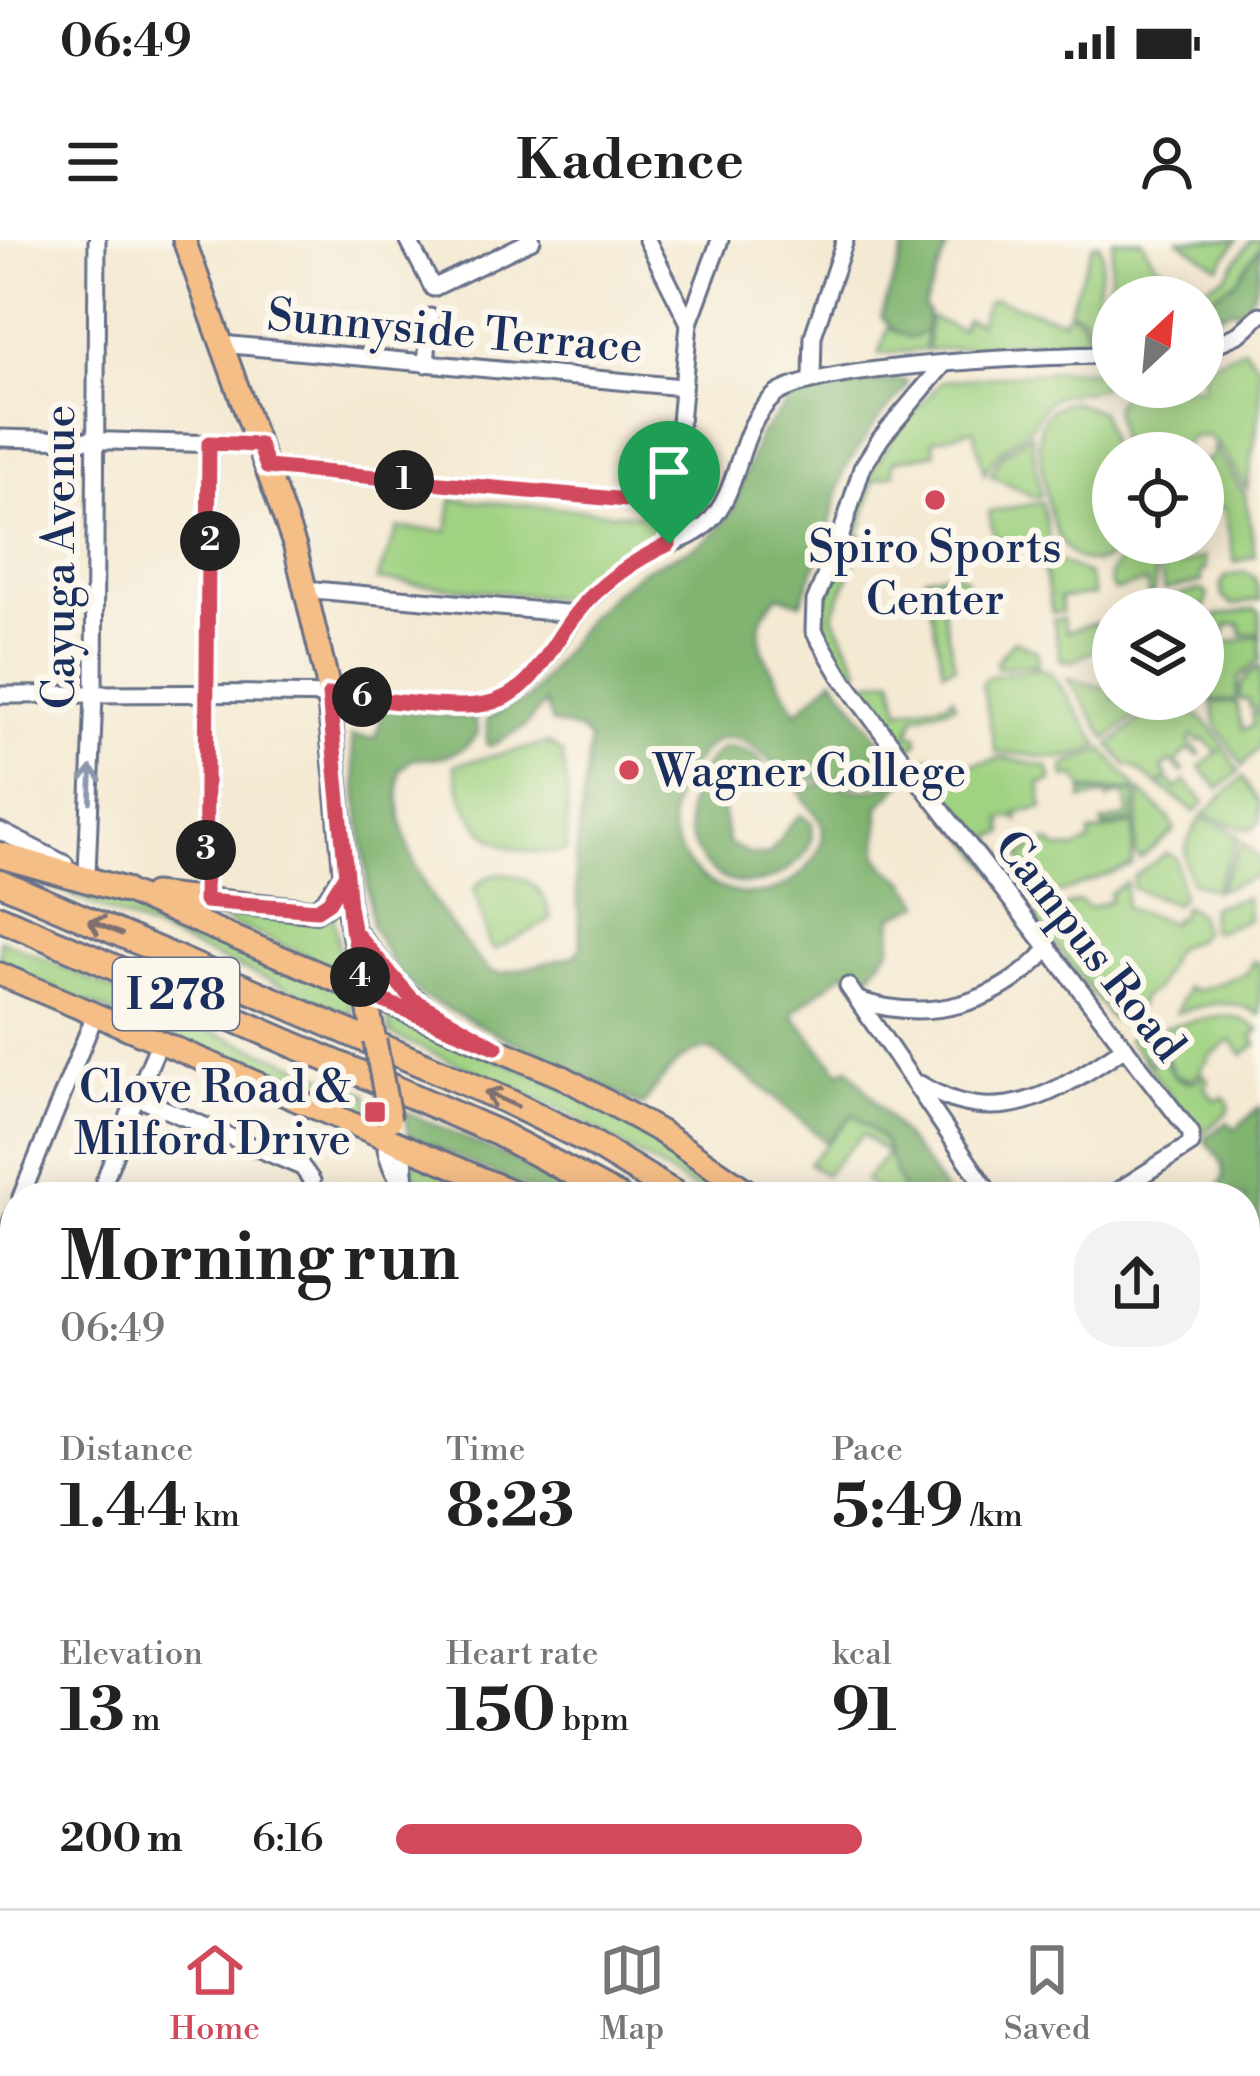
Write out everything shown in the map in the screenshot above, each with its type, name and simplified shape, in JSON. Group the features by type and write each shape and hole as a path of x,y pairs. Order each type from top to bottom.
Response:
{"highway":[{"path":"0,855 123,890"},
{"name":"I 278","path":"0,881 505,1100 656,1182"},
{"name":"I 278","path":"0,919 498,1132 590,1182"}],"main road":[{"path":"184,240 295,547 329,695 351,928 392,1130"},
{"path":"123,890 317,910 329,902 344,877"},
{"path":"123,890 367,1000 496,1047"},
{"path":"351,928 412,999 629,1113 733,1182"},
{"path":"0,974 392,1130 495,1182"}],"street":[{"name":"Cayuga Avenue","path":"87,874 94,694 97,240"},
{"path":"408,240 433,288 532,240"},
{"path":"647,240 689,323"},
{"path":"669,544 689,323 720,240"},
{"path":"812,378 813,336 845,240"},
{"path":"1224,341 1260,314"},
{"path":"426,364 430,317"},
{"name":"Sunnyside Terrace","path":"221,344 682,387"},
{"path":"0,694 329,695 471,705 498,701 531,679 575,614 632,564 704,528 717,514 745,437 773,396 789,385 812,378 943,365 1092,356"},
{"name":"Campus Road","path":"943,365 880,438 862,468 815,601 814,631 868,714 1192,1139 1130,1182"},
{"path":"0,438 259,445"},
{"path":"205,901 209,443"},
{"path":"267,467 671,504"},
{"path":"304,589 575,614"},
{"path":"0,830 123,890"},
{"path":"982,1182 853,993 914,1011 956,1007 1013,982 1049,948"},
{"path":"28,1182 95,1015"},
{"path":"105,1182 160,1041"},
{"path":"916,1082 959,1102 1011,1106 1045,1096 1125,1047"},
{"path":"136,1097 302,1167 312,1182"},
{"path":"392,1130 409,1182"}],"green space":[{"path":"918,240 950,240 924,307 926,331 911,338 895,331 881,316 906,244 916,247"},
{"path":"1113,240 1142,240 1153,258 1175,276 1110,276"},
{"path":"1179,240 1237,240 1219,267"},
{"path":"1251,240 1260,240 1260,246 1239,278 1224,289 1224,276"},
{"path":"1099,243 1103,255 1100,276 1092,276 1091,338 1084,317 1069,309 1093,244"},
{"path":"1260,246 1251,297 1239,311 1224,312 1224,288 1234,283"},
{"path":"995,299 1063,320 1068,312 1073,314 1082,322 1087,338 928,350 929,317 961,330 966,319 979,323 987,303"},
{"path":"889,325 911,338 926,331 925,350 879,354"},
{"path":"1244,348 1260,368 1260,408 1247,489 1224,454 1224,432 1118,432 1114,408 1224,408 1224,357"},
{"path":"1092,370 1092,390 1050,400 984,474 974,429 933,440 935,453 893,461 894,474 874,480 862,526 853,526 877,463 942,381"},
{"path":"907,381 844,470 827,535 801,603 779,595 767,610 760,638 770,667 797,712 834,678 899,770 887,778 861,783 792,778 748,744 719,739 702,753 679,787 672,824 676,844 700,876 737,893 757,894 794,880 818,851 823,827 800,787 864,790 890,784 906,774 879,806 878,856 905,880 922,904 893,916 891,947 860,988 846,971 794,1011 840,1072 848,1067 938,1182 899,1182 883,1140 853,1114 826,1142 711,1050 681,1060 642,1106 423,997 396,971 372,926 351,736 376,738 383,709 475,718 478,733 465,747 440,757 412,759 400,770 399,800 411,854 436,904 489,971 501,974 575,956 581,946 575,866 590,741 581,731 552,723 545,703 524,727 491,746 487,745 487,718 529,698 587,619 613,593 643,570 702,543 719,529 734,507 759,435 789,402 819,388"},
{"path":"1072,401 1101,412 1106,432 1092,432 1092,562 1065,547 1051,514 1039,443 1040,427 1057,406"},
{"path":"1031,433 1041,496 1034,497 990,475 1001,456"},
{"path":"1224,462 1246,496 1255,556 1235,563 1224,508"},
{"path":"452,499 655,516 654,532 605,563 567,599 377,580 398,528 448,531"},
{"path":"1042,502 1050,542 1043,551 1035,552 1030,546 1001,548 989,512"},
{"path":"853,528 860,533 858,554 833,615 860,669 848,670 833,652 823,618"},
{"path":"1058,561 1088,574 1092,595 1060,598 1062,612 1052,613 1044,569"},
{"path":"1153,564 1154,588 1147,588 1146,582 1113,588 1110,574 1115,566"},
{"path":"1159,564 1205,564 1202,582 1164,588"},
{"path":"950,572 964,577 971,591 964,587 947,590 947,596 929,599 925,577"},
{"path":"1246,572 1255,578 1260,600 1233,605 1224,599 1221,585 1226,576"},
{"path":"941,601 955,666 943,670 930,603"},
{"path":"1255,609 1260,612 1260,633 1242,635 1240,624 1228,625 1224,635 1224,615"},
{"path":"1063,618 1066,632 1092,624 1092,652 1074,661 1061,660 1053,620"},
{"path":"1260,636 1260,660 1239,677 1236,701 1224,700 1224,642"},
{"path":"1014,640 1037,651 1038,664 997,668 997,660"},
{"path":"1260,667 1260,708 1250,708 1249,700 1240,700 1241,689 1247,676"},
{"path":"1038,668 1052,674 1100,745 1060,758 996,753 982,684 987,677"},
{"path":"893,678 900,710 947,702 953,696 955,705 915,716 909,734 917,735 918,742 904,753 858,690 860,683"},
{"path":"1067,678 1092,685 1092,716"},
{"path":"1224,702 1236,703 1243,730 1253,726 1252,713 1260,712 1260,746 1243,766 1216,720 1224,720"},
{"path":"1095,720 1131,720 1107,739"},
{"path":"1140,720 1204,720 1239,771 1219,789 1200,767 1222,749 1217,752 1194,736 1189,741 1201,754 1189,749 1176,762 1182,773 1170,761 1162,769 1168,776 1158,785 1127,766 1110,745"},
{"path":"548,743 562,753 567,851 504,845 477,824 467,808 454,765"},
{"path":"724,747 753,755 764,772 764,780 740,785 721,804 728,843 752,855 768,855 801,815 812,824 807,851 798,861 758,883 732,882 711,870 696,850 689,826 690,798 701,771"},
{"path":"1103,749 1136,791 1083,789 1076,776 1065,778 1064,766"},
{"path":"934,756 938,770 1005,758 1048,767 1052,781 1040,784 1043,808 1018,813 1018,820 1002,819 1004,833 991,837 1032,891 1029,905 1021,905 911,765"},
{"path":"1243,777 1260,803 1260,821 1250,830 1203,815"},
{"path":"1167,779 1177,789 1185,781 1205,802 1195,812 1160,786"},
{"path":"1140,791 1175,830 1140,859 1135,852"},
{"path":"1083,792 1136,793 1134,821 1103,828 1102,823 1129,816 1125,794 1109,800 1107,795 1082,800"},
{"path":"1201,818 1239,837 1214,890 1191,882 1186,864 1188,841"},
{"path":"1134,824 1132,865 1049,897 1024,867 1020,853 1029,851 1029,846 1050,842 1057,849 1075,849 1090,842 1089,834"},
{"path":"1243,842 1260,860 1260,875 1217,890"},
{"path":"1167,853 1176,858 1182,896 1175,904 1132,888 1134,876"},
{"path":"2,866 149,909 348,993 353,1016"},
{"path":"500,873 535,886 551,920 494,950 474,888"},
{"path":"1126,882 1125,908 1172,923 1184,905 1198,914 1203,930 1197,939 1175,948 1155,990 1142,997 1133,1019 1123,1023 1110,1017 1034,917 1079,901 1089,908 1110,901 1110,893"},
{"path":"1246,897 1248,919 1210,930 1211,907"},
{"path":"193,907 313,920 323,919 332,908 343,971"},
{"path":"0,939 144,1004 367,1093 371,1117 363,1118 0,966"},
{"path":"1253,961 1260,964 1260,1015 1229,1004 1176,1013 1187,987 1197,991 1247,973"},
{"path":"387,1013 552,1082 670,1148 720,1182 683,1182 568,1113 390,1034"},
{"path":"1218,1016 1254,1026 1259,1030 1252,1037 1257,1044 1243,1055 1231,1040 1208,1057 1200,1068 1203,1073 1189,1079 1175,1075 1159,1041 1164,1027"},
{"path":"1132,1034 1143,1040 1147,1060 1154,1064 1158,1045 1178,1078 1192,1082 1205,1076 1209,1081 1204,1086 1215,1100 1225,1097 1228,1112 1204,1132 1197,1132 1128,1039"},
{"path":"1260,1107 1260,1182 1222,1182 1223,1168 1204,1139 1228,1122 1235,1129"},
{"path":"404,1111 554,1182 511,1182 409,1135"},
{"path":"853,1114 883,1140 899,1182 865,1180 887,1154 863,1134 824,1175 809,1163"},
{"path":"410,1159 464,1182 414,1182"}],"place":[{"name":"Spiro Sports Center","path":"935,500"},
{"name":"Wagner College","path":"629,770"},
{"name":"Clove Road & Milford Drive","path":"375,1112"}],"route":[{"path":"669,544 632,564 591,598 531,679 510,696 471,705 329,695 351,928 412,999 496,1047 364,993 351,928 344,877 329,902 317,910 205,901 209,443 259,445 267,467 671,504 669,544"}]}
